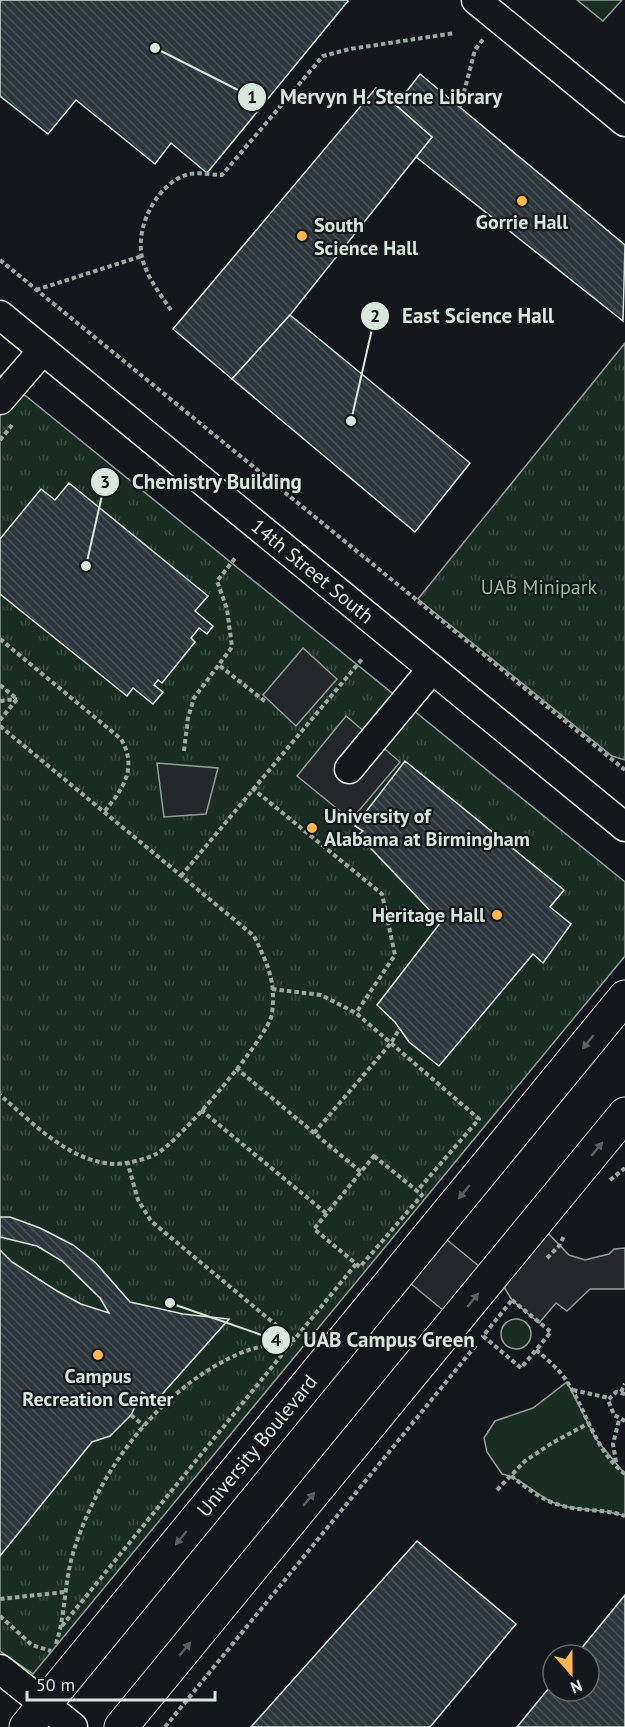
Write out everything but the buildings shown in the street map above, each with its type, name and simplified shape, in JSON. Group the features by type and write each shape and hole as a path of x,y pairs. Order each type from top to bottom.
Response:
{"main road":[{"name":"University Boulevard","path":"35,1716 625,996"},
{"path":"121,1727 625,1114"}],"street":[{"path":"476,0 625,122"},
{"name":"14th Street South","path":"0,315 625,827"},
{"path":"0,400 43,350"},
{"path":"349,769 432,669"},
{"path":"0,1669 35,1716 73,1727"}],"path":[{"path":"460,107 475,50 500,20"},
{"path":"171,310 156,289 142,256 142,231 152,206 171,183 190,174 222,175 323,56 350,49 454,33"},
{"path":"36,290 142,256"},
{"path":"0,260 625,770"},
{"path":"184,751 188,718 194,699 232,647 227,609 217,581 236,557"},
{"path":"0,639 121,740 128,751 129,775 119,794 104,812"},
{"path":"181,876 252,788 362,659"},
{"path":"220,666 267,703"},
{"path":"0,685 17,699"},
{"path":"0,701 17,699"},
{"path":"0,720 17,699"},
{"path":"0,726 254,936 272,974 272,1017 250,1052 186,1128 156,1155 117,1164 77,1155 0,1095"},
{"path":"252,788 382,894 395,955 356,1013"},
{"path":"272,989 321,995 356,1013 479,1119 417,1191"},
{"path":"315,1133 391,1043 400,1028"},
{"path":"236,1068 361,1172"},
{"path":"201,1110 327,1214"},
{"path":"374,1156 417,1191 422,1195 360,1268 314,1229 374,1156"},
{"path":"127,1161 138,1200 151,1221 294,1340"},
{"path":"61,1627 356,1264"},
{"path":"165,1727 512,1300 551,1332 521,1368 483,1336"},
{"path":"0,1616 32,1644 53,1651 61,1627 73,1551 88,1511 111,1470 144,1426 198,1377 234,1356 294,1340"},
{"path":"536,1350 555,1366 572,1390 596,1439 618,1469 625,1474"},
{"path":"625,1384 623,1393 613,1393 609,1398 611,1411 619,1420 625,1421"},
{"path":"572,1390 609,1398"},
{"path":"131,1415 144,1426"},
{"path":"618,1469 613,1444 619,1420"},
{"path":"497,1490 525,1461 589,1423"},
{"path":"511,1476 544,1499 562,1506 608,1510 625,1516"},
{"path":"0,1599 65,1592"}],"green space":[{"path":"577,0 622,0 603,21"},
{"name":"UAB Minipark","path":"625,343 625,760 612,756 418,599"},
{"path":"0,375 625,882 625,956 33,1674 0,1651"},
{"path":"516,1319 527,1323 531,1334 527,1345 516,1349 505,1345 501,1334 505,1323"},
{"path":"567,1382 596,1439 625,1474 625,1516 568,1507 552,1502 510,1476 502,1474 487,1452 484,1438 495,1421 533,1408"}],"shaded area":[{"path":"303,648 337,679 296,726 263,695"},
{"path":"346,716 400,762 351,820 297,776"},
{"path":"157,763 218,768 206,814 164,817"},
{"path":"548,1233 569,1255 585,1260 609,1254 614,1249 625,1248 625,1289 590,1289 567,1311 556,1303 539,1323 512,1300 504,1287"},
{"path":"446,1239 480,1267 444,1311 410,1283"}],"place":[{"name":"Mervyn H. Sterne Library","path":"155,48"},
{"name":"Gorrie Hall","path":"522,201"},
{"name":"South Science Hall","path":"302,236"},
{"name":"East Science Hall","path":"351,421"},
{"name":"Chemistry Building","path":"86,566"},
{"name":"University of Alabama at Birmingham","path":"312,828"},
{"name":"Heritage Hall","path":"497,915"},
{"name":"UAB Campus Green","path":"170,1303"},
{"name":"Campus Recreation Center","path":"98,1355"}]}
